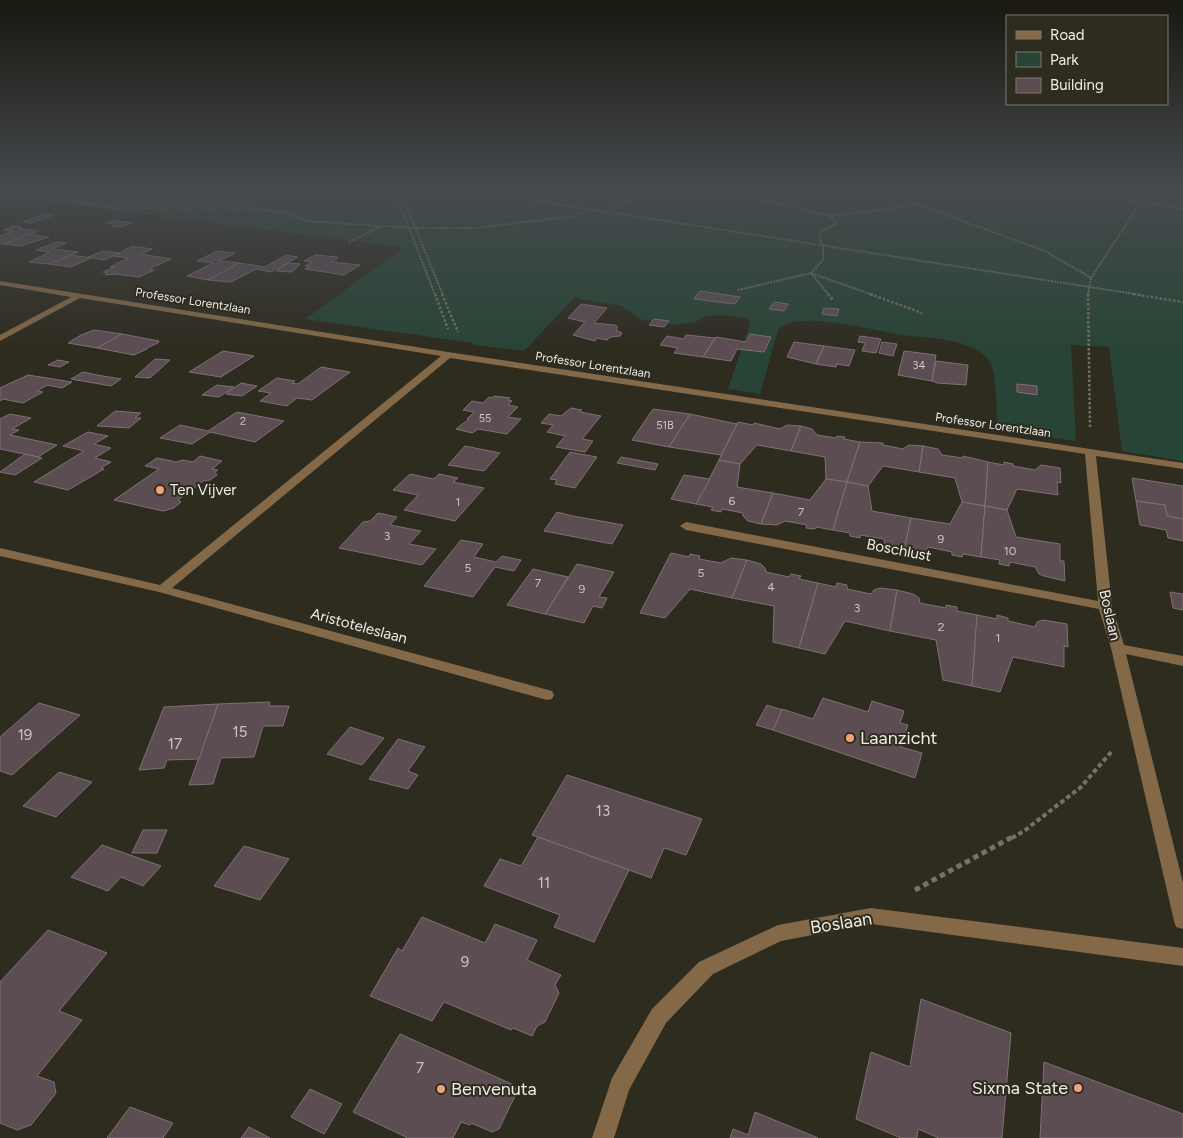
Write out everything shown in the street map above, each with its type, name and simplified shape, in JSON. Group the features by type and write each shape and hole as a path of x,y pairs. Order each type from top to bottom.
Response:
{"street":[{"name":"Professor Lorentzlaan","path":"0,283 448,356 1183,466"},
{"path":"0,338 78,296"},
{"path":"162,589 448,356"},
{"name":"Boslaan","path":"1090,452 1105,606 1118,648 1183,921"},
{"name":"Boschlust","path":"686,526 1105,606"},
{"name":"Aristoteleslaan","path":"0,552 162,589 548,695"},
{"path":"1118,648 1183,661"},
{"name":"Boslaan","path":"604,1138 620,1086 659,1016 706,968 778,934 871,916 1183,957"}],"path":[{"path":"417,244 451,335 432,353"},
{"path":"423,244 463,344 448,356"},
{"path":"811,244 1183,302"},
{"path":"1026,244 1045,251 1091,278"},
{"path":"1090,452 1088,288 1091,278 1112,244"},
{"path":"811,273 823,260 823,246"},
{"path":"811,273 834,300"},
{"path":"738,290 811,273 922,313"},
{"path":"871,916 952,869 1024,831 1081,787 1135,724"}],"green space":[{"path":"378,244 1183,244 1183,461 1122,451 1109,347 1071,345 1076,441 997,429 993,371 987,358 978,351 956,342 896,334 852,325 800,321 787,324 778,330 760,394 728,389 750,323 747,318 719,315 674,325 639,319 622,306 574,298 524,351 305,319 402,249 401,247"}],"building":[{"path":"5,244 27,244 21,246"},
{"path":"51,244 63,244 52,249 78,252 49,264 29,262 50,252 36,250"},
{"path":"132,246 152,249 141,254 171,259 149,269 154,270 139,277 115,274 105,275 107,273 103,272 115,267 110,267 128,258 114,256"},
{"path":"103,251 120,253 104,260 88,257"},
{"path":"217,251 235,253 219,261 239,263 208,280 187,276 213,263 197,261"},
{"path":"78,252 71,255 91,258 71,267 49,264"},
{"path":"286,255 298,257 271,272 256,269 231,282 208,280 239,263 265,267"},
{"path":"315,255 338,258 332,262 360,265 344,275 305,269 310,267 305,266 312,262 304,261"},
{"path":"288,263 300,264 292,272 276,271"},
{"path":"700,291 740,297 735,304 694,299"},
{"path":"774,302 788,304 784,311 769,309"},
{"path":"581,304 607,308 594,323 615,325 618,327 616,330 622,333 620,336 610,337 607,340 597,338 595,341 573,335 585,322 568,318"},
{"path":"824,308 839,309 837,316 822,314"},
{"path":"654,319 669,321 664,327 649,325"},
{"path":"94,330 122,334 97,348 68,343 81,335"},
{"path":"122,334 159,341 134,355 97,348"},
{"path":"750,334 771,337 764,352 737,349 731,361 703,357 716,337 746,342"},
{"path":"686,335 715,338 703,357 674,353 678,348 660,345 667,336 684,339"},
{"path":"860,336 881,339 876,353 862,351 865,343 858,342"},
{"path":"794,342 824,346 816,364 787,357"},
{"path":"882,342 897,344 893,356 879,353"},
{"path":"824,346 855,350 849,366 837,364 836,367 816,364"},
{"path":"223,351 254,356 221,377 189,372"},
{"path":"904,351 936,355 932,381 898,375"},
{"path":"155,359 170,360 150,378 135,377"},
{"path":"58,360 69,362 60,367 48,365"},
{"path":"936,361 968,365 966,385 932,381"},
{"path":"321,367 350,372 312,400 297,398 287,406 260,401 271,393 258,391 277,378 295,381 292,383 298,384"},
{"path":"83,372 121,379 111,386 71,379"},
{"path":"28,375 72,382 62,388 47,385 37,391 43,392 23,403 3,399 0,401 0,388"},
{"path":"241,383 257,386 242,396 226,394"},
{"path":"1017,384 1037,386 1037,395 1017,392"},
{"path":"217,385 234,387 219,397 202,395"},
{"path":"494,396 510,398 508,400 512,401 508,405 518,407 508,417 521,419 507,434 478,429 472,433 456,429 469,419 467,419 474,412 463,410 472,401 483,403 489,397 492,398"},
{"path":"571,408 582,410 580,412 601,416 582,439 593,441 585,452 556,447 565,436 547,432 553,425 541,423 549,414 561,416"},
{"path":"653,409 690,414 669,447 632,440"},
{"path":"115,411 141,413 135,418 141,418 129,428 97,426"},
{"path":"237,412 284,421 255,442 210,432 192,444 160,438 180,425 208,431"},
{"path":"10,414 31,418 12,429 19,430 10,435 57,445 38,457 0,449 0,419"},
{"path":"690,414 737,424 721,455 669,447"},
{"path":"738,422 753,425 754,423 780,429 787,425 801,426 791,451 757,445 740,464 719,460"},
{"path":"801,426 812,429 817,435 836,438 837,436 845,437 844,439 860,442 847,482 826,479 825,457 791,451"},
{"path":"88,432 108,436 94,444 111,448 95,458 111,462 101,468 104,469 68,490 34,482 84,451 63,446"},
{"path":"860,442 883,443 883,445 903,449 909,445 923,446 919,472 883,466 868,486 847,482"},
{"path":"465,446 500,453 484,471 448,465"},
{"path":"923,446 938,449 942,455 963,458 963,456 988,462 985,506 962,502 955,478 919,472"},
{"path":"570,452 597,457 575,488 555,484 557,480 550,479"},
{"path":"25,454 42,458 15,475 0,472"},
{"name":"Ten Vijver","path":"200,456 222,461 212,469 218,470 215,472 217,475 210,480 203,481 178,500 181,502 174,508 163,511 114,500 159,469 145,466 157,458 176,462 183,460 193,462"},
{"path":"621,457 658,464 655,470 617,463"},
{"path":"719,460 740,464 737,487 773,493 761,524 748,521 743,516 743,513 722,509 721,512 711,510 713,507 696,504"},
{"path":"988,462 1004,465 1004,462 1013,464 1013,466 1035,470 1041,465 1060,468 1061,483 1057,482 1058,495 1017,489 1007,510 985,506"},
{"path":"410,474 434,479 439,474 458,478 453,482 484,488 455,521 404,510 418,495 393,490"},
{"path":"684,475 710,479 696,504 671,499"},
{"path":"1132,478 1183,486 1183,519 1167,516 1165,505 1136,501"},
{"path":"826,479 847,482 833,530 816,527 815,529 806,528 807,525 785,521 777,525 761,524 773,493 810,500"},
{"path":"847,482 868,486 872,511 911,518 904,551 889,547 885,544 884,539 860,535 860,538 850,536 850,533 833,530"},
{"path":"1136,501 1165,505 1167,516 1183,519 1183,541 1168,538 1166,530 1140,525"},
{"path":"962,502 985,506 981,557 963,554 962,557 952,555 952,552 928,547 926,551 920,553 904,551 911,518 950,524"},
{"path":"985,506 1007,510 1016,537 1060,544 1060,561 1064,561 1065,581 1039,574 1035,567 1010,562 1009,566 999,564 1000,560 981,557"},
{"path":"557,512 623,525 612,544 544,531"},
{"path":"378,513 397,517 390,525 421,531 409,544 436,549 422,565 339,548 363,522 370,521"},
{"path":"461,540 483,544 474,557 496,562 502,556 521,560 514,571 495,567 473,597 424,586"},
{"path":"671,553 689,557 690,554 700,556 699,559 721,563 731,558 747,560 732,598 690,589 665,618 640,613"},
{"path":"747,560 761,564 766,572 789,577 791,574 801,576 799,579 818,583 799,648 773,642 774,606 732,598"},
{"path":"577,564 614,572 599,597 607,598 602,608 593,606 584,623 545,614"},
{"path":"533,569 568,577 545,614 507,605"},
{"path":"818,583 836,587 837,583 847,585 847,589 871,594 874,590 880,588 897,590 890,631 845,621 825,654 799,648"},
{"path":"897,590 913,594 919,598 920,603 946,608 946,605 957,607 957,611 977,615 972,686 943,680 936,640 890,631"},
{"path":"1170,592 1183,594 1183,610 1173,608"},
{"path":"977,615 997,619 997,615 1008,618 1008,621 1035,627 1037,622 1043,620 1067,624 1068,647 1064,646 1064,667 1013,657 1000,692 972,686"},
{"name":"Laanzicht","path":"823,698 868,712 872,701 904,711 900,723 908,725 901,747 922,753 915,778 773,730 782,709 813,719"},
{"path":"270,702 269,706 289,706 283,726 263,726 254,757 221,758 213,784 189,785 218,704"},
{"path":"39,703 80,715 12,775 0,771 0,737"},
{"path":"218,704 199,759 167,760 164,768 139,770 164,707"},
{"path":"767,705 782,710 773,730 756,725"},
{"path":"350,727 384,738 362,765 327,754"},
{"path":"398,739 425,747 408,771 418,775 408,789 369,779"},
{"path":"59,772 92,782 56,817 23,806"},
{"path":"567,775 702,819 686,855 664,848 651,878 532,835"},
{"path":"143,830 167,830 157,853 132,853"},
{"path":"538,837 629,870 594,942 554,927 560,915 484,886 500,859 521,866"},
{"path":"102,845 161,866 143,886 121,877 108,891 71,877"},
{"path":"244,846 289,859 260,900 214,886"},
{"path":"422,917 485,943 495,924 537,940 527,960 561,975 555,985 559,993 545,1022 537,1026 532,1036 513,1028 511,1030 444,1002 432,1021 370,996 398,948 402,951"},
{"path":"48,930 107,953 59,1011 82,1020 37,1076 54,1082 56,1093 31,1125 17,1130 0,1123 0,982"},
{"path":"921,999 1011,1033 1002,1138 939,1138 918,1129 917,1138 901,1138 856,1119 871,1052 910,1067"},
{"name":"Benvenuta","path":"400,1034 514,1085 517,1092 499,1129 492,1132 471,1123 470,1125 461,1122 453,1138 408,1138 353,1112"},
{"name":"Sixma State","path":"1044,1062 1183,1114 1183,1138 1040,1138"},
{"path":"310,1089 342,1104 324,1134 291,1117"},
{"path":"130,1107 173,1123 163,1138 107,1138"},
{"path":"755,1112 818,1138 730,1138 733,1129 748,1135"},
{"path":"249,1127 270,1138 241,1138"}],"place":[{"name":"Ten Vijver","path":"160,490"},
{"name":"Laanzicht","path":"850,738"},
{"name":"Sixma State","path":"1078,1088"},
{"name":"Benvenuta","path":"441,1089"}]}
